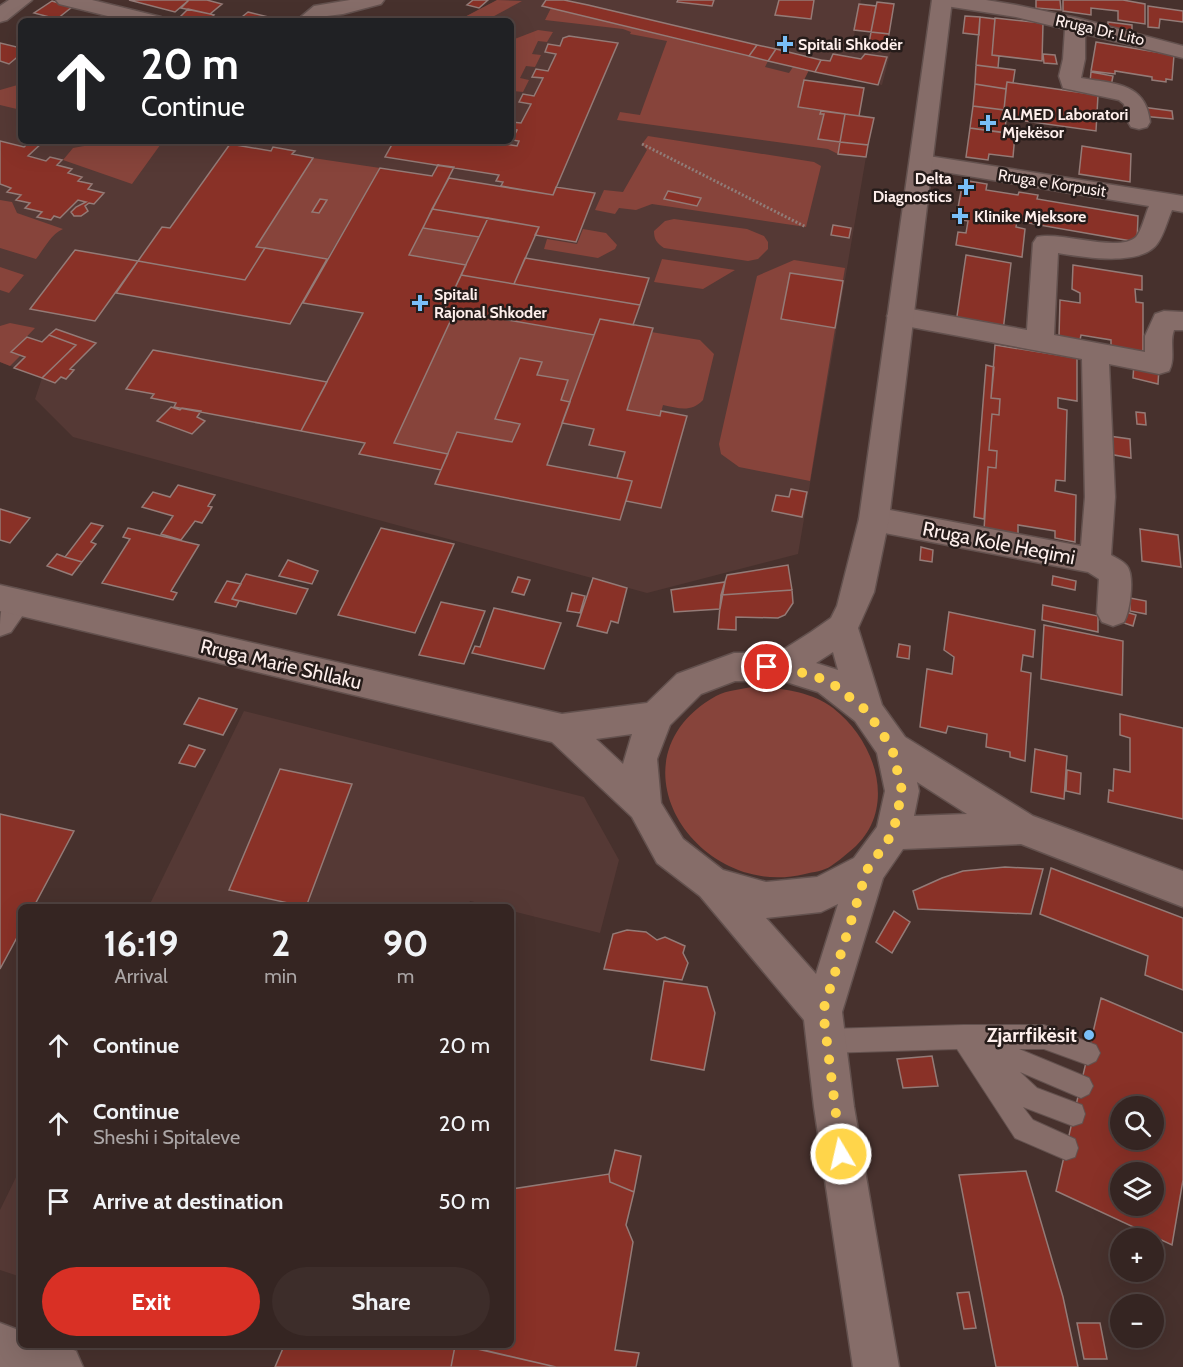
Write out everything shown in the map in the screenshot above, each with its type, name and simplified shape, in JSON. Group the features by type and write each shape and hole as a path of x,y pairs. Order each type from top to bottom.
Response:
{"street":[{"path":"0,16 22,0"},
{"path":"66,0 141,18"},
{"path":"310,18 321,10 344,8 374,0"},
{"path":"783,667 842,627 853,605 874,519 944,0"},
{"name":"Rruga Dr. Lito","path":"944,0 1018,5 1077,24 1183,52"},
{"path":"1077,24 1074,34 1074,60 1069,72 1069,80 1131,98 1137,107 1139,122"},
{"name":"Rruga e Korpusit","path":"922,162 1173,202"},
{"path":"1040,342 1046,243 1118,251 1142,245 1173,202"},
{"path":"900,315 1159,363 1158,336 1164,320 1183,321"},
{"name":"Rruga Kole Heqimi","path":"874,519 1095,561 1101,497 1095,352"},
{"path":"1095,561 1115,573 1113,613"},
{"name":"Rruga Marie Shllaku","path":"5,608 562,729"},
{"path":"842,627 867,711 892,748 902,791 893,833 867,870 825,1026 834,1107 876,1367"},
{"path":"644,806 640,759 657,716 689,684 734,667 783,667 829,681 867,711"},
{"path":"562,729 657,716"},
{"path":"562,729 644,806 670,851 713,884 825,1026"},
{"path":"892,748 1021,828 1183,889"},
{"path":"893,833 1021,828"},
{"path":"713,884 766,900 821,894 867,870"},
{"path":"0,1346 60,1367"}],"lane":[{"path":"825,1026 963,1037 1044,1037 1088,1053"},
{"path":"963,1037 1081,1086"},
{"path":"963,1037 1029,1097 1074,1114"},
{"path":"963,1037 1024,1129 1066,1148"}],"path":[{"path":"642,144 806,227"}],"shaded area":[{"name":"Spitali Rajonal Shkoder","path":"497,0 861,0 853,41 892,46 882,85 809,70 804,80 798,107 821,111 820,113 824,114 819,139 839,154 866,157 798,554 647,593 73,437 35,399 42,378 0,362 0,61 9,64 18,56 18,144 514,144 514,18 463,18"},
{"path":"497,0 522,1 491,18 463,18"},
{"path":"551,8 768,61 765,67 789,73 793,67 809,70 804,80 798,107 821,111 820,113 824,114 819,139 840,142 838,154 828,149 617,120 620,112 640,115 667,41 630,34 631,32 623,29 545,20"},
{"path":"538,30 553,32 547,42 538,41 532,54 541,55 535,67 526,66 520,78 529,80 523,92 514,91 514,39"},
{"path":"18,85 18,109 0,105 0,90"},
{"path":"648,136 814,162 821,166 806,227 652,204 636,210 619,208 615,214 595,210 604,190 623,192 647,150 642,144"},
{"path":"86,144 161,144 132,184 63,160 73,148"},
{"path":"313,158 380,168 327,259 256,247"},
{"path":"0,200 12,202 17,213 63,229 51,238 36,259 0,248"},
{"path":"674,219 747,229 764,236 768,242 768,249 758,259 748,261 664,248 656,241 654,231 665,221"},
{"path":"423,228 479,237 466,265 409,255"},
{"path":"583,229 606,233 617,245 615,249 598,258 544,249 547,239 577,244"},
{"path":"662,259 735,270 703,289 654,282"},
{"path":"794,260 845,268 810,481 739,467 721,454 719,444 757,276"},
{"path":"0,267 24,275 9,293 0,290"},
{"path":"455,311 594,335 570,402 561,400 568,380 537,375 542,362 520,358 495,419 520,424 512,442 448,454 394,443"},
{"path":"10,323 35,328 12,352 21,355 10,366 0,362 0,326"},
{"path":"651,332 700,340 714,354 703,400 694,407 684,409 663,405 660,416 627,410"},
{"path":"756,686 796,692 824,702 849,723 862,740 871,759 877,778 878,799 874,818 865,836 849,852 825,869 805,874 766,877 730,866 700,846 678,819 666,787 667,754 683,723 716,696"},
{"path":"244,711 584,797 619,860 600,933 514,912 514,904 484,904 470,901 469,904 150,904"},
{"path":"18,1173 18,1276 0,1270 0,1210"}],"building":[{"path":"129,0 189,0 175,12"},
{"path":"189,0 207,0 222,4 210,14 181,8"},
{"path":"473,0 488,0 479,8 467,5"},
{"path":"546,0 564,0 588,5 757,45 749,56 542,6"},
{"path":"678,0 714,0 712,6 677,2"},
{"path":"779,0 814,0 811,19 775,15"},
{"path":"1036,0 1060,0 1061,10 1036,8"},
{"path":"1063,0 1123,0 1145,4 1145,24 1118,20 1118,11 1091,8 1091,15 1063,11"},
{"path":"52,1 72,7 58,18 34,13"},
{"path":"877,2 894,4 889,34 871,32"},
{"path":"859,4 876,6 871,32 854,30"},
{"path":"1148,6 1183,11 1183,22 1160,19 1159,28 1148,27"},
{"path":"188,9 214,15 211,18 179,18"},
{"path":"248,12 273,18 241,18"},
{"path":"965,16 980,17 979,35 963,33"},
{"path":"980,17 995,19 992,55 999,56 998,68 976,65"},
{"path":"995,18 1043,23 1042,61 992,55"},
{"path":"1108,22 1132,25 1132,31 1108,28"},
{"path":"871,32 889,34 887,45 869,43"},
{"path":"569,36 618,43 553,195 501,186 503,182 496,181 499,175 385,157 392,144 506,144 517,146 519,141 514,140 517,130 514,129 514,122 521,123 531,104 519,102 523,94 534,96 543,78 532,77 536,69 548,71 556,54 545,52 548,44 560,46 563,38"},
{"path":"1096,42 1174,55 1172,80 1166,79 1166,82 1152,80 1152,77 1115,71 1115,74 1091,71"},
{"path":"0,43 18,47 18,56 9,64 0,61"},
{"path":"757,45 776,49 768,61 749,56"},
{"path":"776,49 821,60 815,72 768,61"},
{"path":"833,54 861,59 865,54 887,57 878,85 815,72 821,60 830,61"},
{"path":"1043,54 1055,55 1057,64 1044,63"},
{"path":"976,65 1015,70 1013,83 1007,82 1006,89 975,84"},
{"path":"1091,72 1113,76 1111,86 1090,82"},
{"path":"804,80 864,88 859,116 798,107"},
{"path":"1007,82 1098,95 1096,131 1003,118"},
{"path":"975,84 1006,89 1004,110 973,106"},
{"name":"ALMED Laboratori Mjekësor","path":"973,106 1004,110 1005,133 970,128"},
{"path":"1142,107 1172,111 1173,119 1142,116"},
{"path":"821,111 845,114 840,142 818,139 824,114 820,114"},
{"path":"845,114 874,118 868,145 840,142"},
{"path":"970,128 1015,134 1013,157 989,154 988,160 966,157"},
{"path":"0,141 24,147 28,144 41,144 28,156 46,161 50,157 62,160 57,165 72,169 68,173 82,177 78,181 92,184 88,189 104,193 94,204 89,203 85,206 88,211 81,216 74,216 71,212 86,202 78,200 60,218 54,216 51,220 37,217 42,212 25,208 30,203 16,200 21,195 7,192 11,188 0,184"},
{"path":"840,142 868,145 866,157 838,154"},
{"path":"230,144 271,151 273,147 295,151 292,154 313,158 256,247 265,248 245,280 138,261 162,227 170,228"},
{"path":"1082,146 1131,154 1130,182 1079,174"},
{"path":"438,165 454,167 409,255 466,265 445,309 455,311 394,443 448,454 441,470 359,454 365,443 301,431 363,313 303,303 380,168 432,176"},
{"path":"449,178 553,195 556,187 595,193 576,242 535,235 539,227 432,209"},
{"path":"963,180 987,184 986,190 1018,195 1019,192 1038,195 1037,199 1138,216 1137,242 1017,221 1016,227 1025,229 1022,257 956,245 958,232 966,233 968,221 956,219"},
{"path":"668,191 701,198 697,206 664,199"},
{"path":"320,199 327,200 319,213 312,212"},
{"path":"432,209 488,218 479,237 423,228"},
{"path":"488,218 539,227 514,284 461,275"},
{"path":"833,225 851,228 849,238 831,235"},
{"path":"265,248 327,259 290,324 116,293 138,261 245,280"},
{"path":"75,250 138,261 95,321 30,309"},
{"path":"966,255 1011,263 1003,331 956,323"},
{"path":"525,258 649,278 640,305 514,284"},
{"path":"1073,265 1142,276 1142,290 1135,289 1136,302 1143,303 1143,357 1111,348 1111,340 1081,335 1080,340 1059,337 1060,300 1080,303 1080,293 1072,289"},
{"path":"790,273 843,281 835,328 781,319"},
{"path":"461,275 640,305 633,325 600,319 594,335 445,309"},
{"path":"600,319 653,328 627,410 660,416 661,411 687,416 661,508 626,501 632,481 617,478 625,452 589,445 594,429 562,423"},
{"path":"56,329 96,343 70,369 74,370 66,379 61,377 55,383 42,378 76,345 49,335"},
{"path":"49,335 76,345 42,378 14,368 25,357 11,352 27,337 42,342"},
{"path":"995,345 1077,358 1077,401 1058,398 1058,408 1067,410 1065,481 1056,480 1055,491 1076,495 1075,542 1055,538 1055,531 1018,525 1018,536 984,530 988,467 996,468 997,451 989,450 992,414 999,415 1000,399 991,398"},
{"path":"153,350 327,382 301,431 174,407 176,403 151,398 154,394 126,389"},
{"path":"520,358 542,362 537,375 568,380 561,400 570,402 547,465 632,481 620,520 435,484 457,432 512,442 520,424 495,419"},
{"path":"1134,363 1159,368 1158,384 1133,378"},
{"path":"986,365 994,367 991,398 1000,399 999,415 992,414 989,450 997,451 996,468 988,467 984,519 974,517"},
{"path":"171,407 201,411 197,417 205,421 192,434 157,421"},
{"path":"1136,412 1145,413 1146,425 1137,424"},
{"path":"1109,436 1130,439 1131,458 1109,454"},
{"path":"178,485 215,495 208,506 212,507 202,523 195,521 181,540 161,534 173,516 142,507 153,492 170,497"},
{"path":"791,489 807,492 802,517 772,511 776,495 789,497"},
{"path":"0,509 30,518 10,543 0,540"},
{"path":"91,523 103,526 91,542 96,544 82,562 65,557"},
{"path":"128,528 199,545 171,591 177,593 173,600 102,583 130,539 123,537"},
{"path":"381,528 454,544 415,633 338,615"},
{"path":"1140,529 1178,535 1181,567 1142,561"},
{"path":"921,547 933,550 932,562 920,560"},
{"path":"57,554 82,562 72,575 47,566"},
{"path":"288,560 318,571 312,584 279,576"},
{"path":"788,565 792,590 721,595 727,575"},
{"path":"246,574 308,589 296,614 232,599"},
{"path":"1053,576 1076,581 1075,590 1052,585"},
{"path":"518,577 530,580 524,595 512,592"},
{"path":"593,578 627,588 618,623 611,621 607,633 577,626"},
{"path":"227,581 241,584 232,599 239,601 236,607 215,602"},
{"path":"725,582 720,609 674,612 671,590"},
{"path":"792,590 793,603 785,615 778,618 736,617 736,630 718,629 721,595"},
{"path":"572,593 585,596 580,613 567,611"},
{"path":"1130,598 1146,601 1146,614 1130,611"},
{"path":"441,602 485,611 464,664 419,655"},
{"path":"1043,605 1098,616 1098,632 1042,620"},
{"path":"494,608 561,623 544,669 472,653 475,646 480,647"},
{"path":"949,612 1035,630 1033,657 1023,655 1021,671 1031,673 1025,761 1010,757 1010,752 986,747 987,734 948,726 946,733 920,727 927,669 952,674 954,657 944,650"},
{"path":"1126,612 1136,615 1133,626 1124,623"},
{"path":"1044,625 1123,641 1122,695 1041,679"},
{"path":"899,644 910,646 909,659 897,657"},
{"path":"199,698 237,709 223,735 184,724"},
{"path":"1120,714 1183,728 1183,819 1108,802 1109,790 1113,791 1114,769 1130,772 1130,738 1120,735"},
{"path":"189,745 205,750 195,767 179,763"},
{"path":"1035,749 1067,756 1064,799 1031,792"},
{"path":"280,769 352,784 307,904 292,904 229,890"},
{"path":"1067,770 1081,773 1080,794 1066,791"},
{"path":"0,814 74,831 35,904 18,904 18,936 0,969"},
{"path":"1005,867 1043,869 1031,914 918,909 913,891 963,871"},
{"path":"1051,868 1183,918 1183,990 1145,975 1148,956 1040,914"},
{"path":"894,911 910,922 892,953 876,942"},
{"path":"627,930 646,932 657,940 665,937 685,946 683,953 688,963 682,980 604,969 613,934"},
{"path":"664,981 707,987 715,1013 704,1070 651,1060"},
{"path":"1101,998 1183,1033 1183,1180 1172,1245 1164,1241 1164,1228 1135,1228 1056,1191"},
{"path":"932,1056 938,1086 903,1088 897,1059"},
{"path":"615,1150 641,1156 634,1192 610,1182 609,1174"},
{"path":"1026,1171 1063,1297 1078,1367 996,1367 959,1175"},
{"path":"609,1174 610,1182 634,1192 626,1225 633,1242 615,1350 639,1353 636,1367 556,1367 475,1348 514,1348 514,1189"},
{"path":"969,1292 976,1328 964,1329 957,1293"},
{"path":"1077,1323 1100,1323 1107,1359 1084,1359"},
{"path":"283,1348 455,1348 451,1367 275,1367"},
{"path":"455,1348 473,1348 556,1367 451,1367"}],"place":[{"name":"Spitali Shkodër","path":"785,44"},
{"name":"ALMED Laboratori Mjekësor","path":"988,123"},
{"name":"Delta Diagnostics","path":"966,187"},
{"name":"Klinike Mjeksore","path":"960,216"},
{"name":"Spitali Rajonal Shkoder","path":"420,303"},
{"name":"Zjarrfikësit","path":"1089,1035"}],"route":[{"path":"767,667 783,667 829,681 867,711 892,748 902,791 893,833 867,870 823,1011 841,1154"}]}
